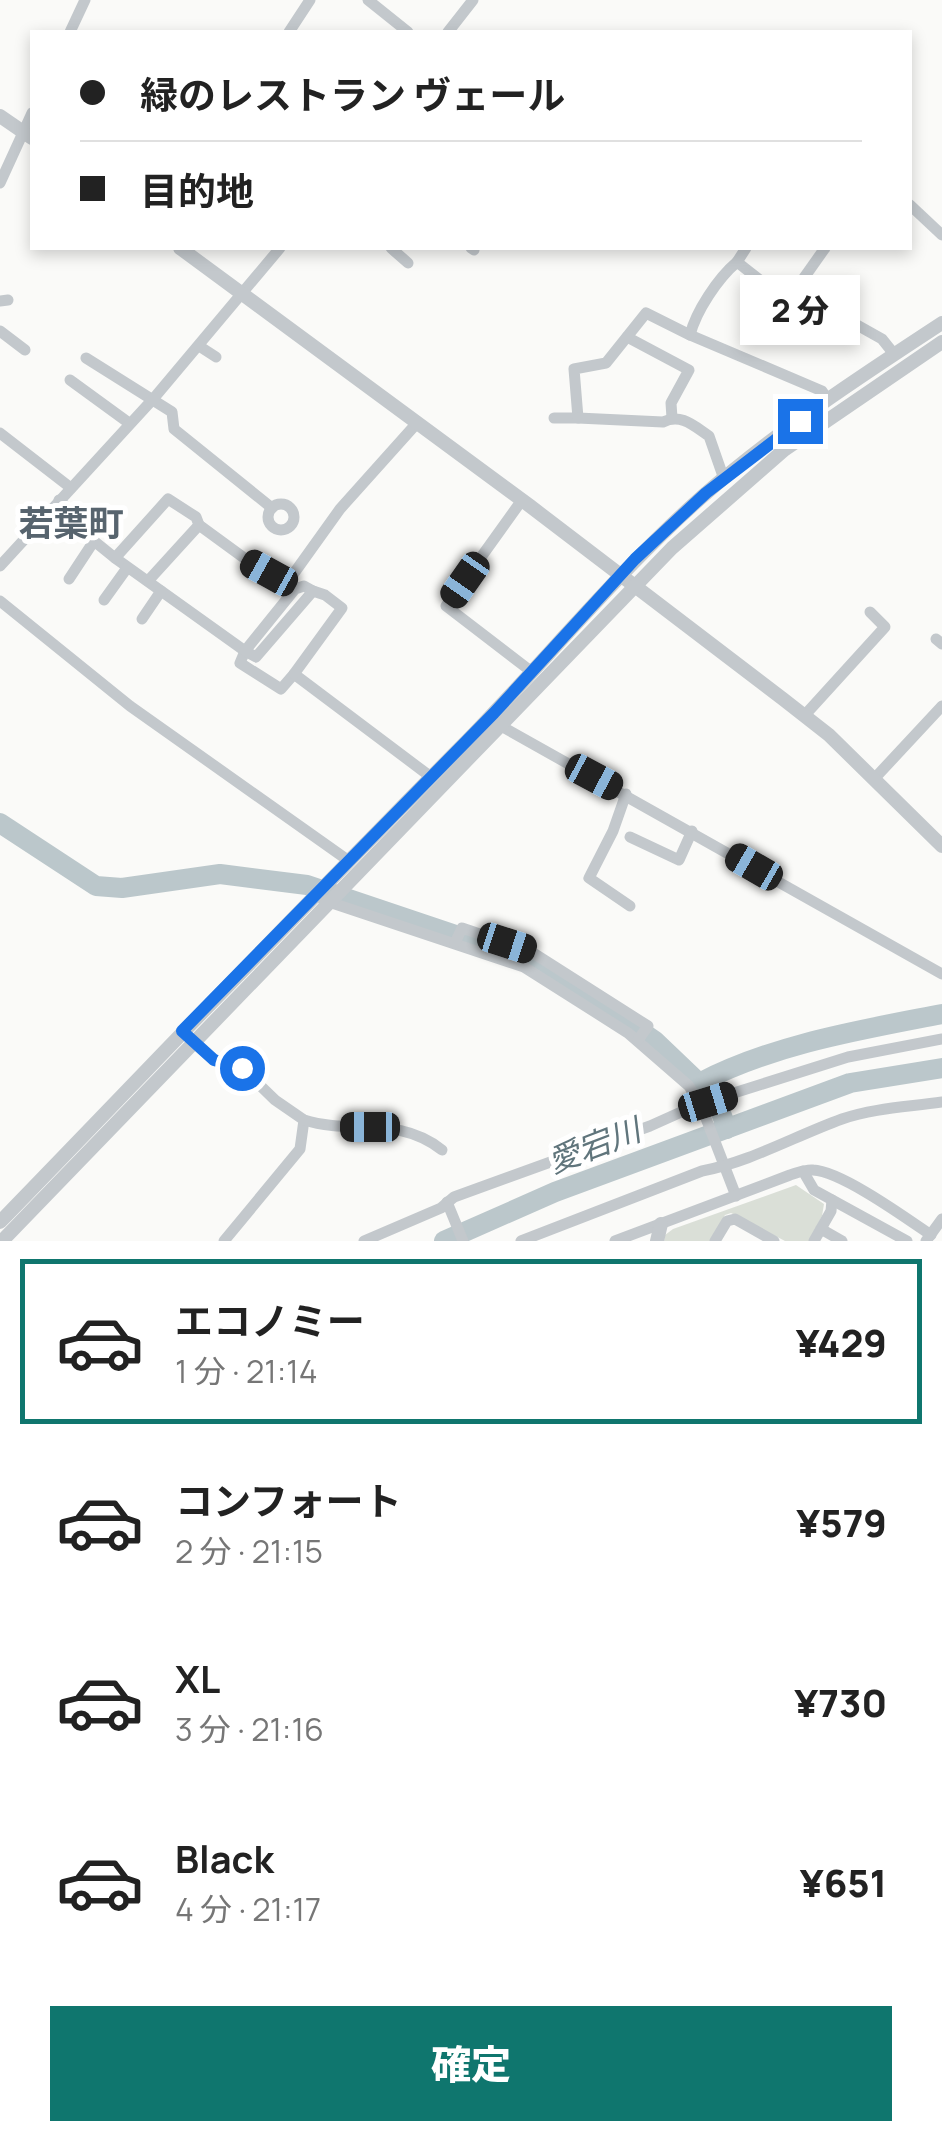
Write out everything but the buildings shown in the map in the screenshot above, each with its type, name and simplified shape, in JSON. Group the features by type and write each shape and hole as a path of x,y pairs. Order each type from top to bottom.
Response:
{"street":[{"path":"71,30 86,0"},
{"path":"290,30 310,0"},
{"path":"368,0 406,30"},
{"path":"450,30 473,0"},
{"path":"0,116 28,135 0,183"},
{"path":"912,207 942,235"},
{"path":"183,250 522,500 804,716 942,846"},
{"path":"0,566 154,398 278,250"},
{"path":"393,250 408,263"},
{"path":"690,335 693,324 745,250"},
{"path":"789,299 823,250"},
{"path":"737,262 779,295 813,312 841,316 882,339 894,354"},
{"path":"578,418 574,369 606,363 646,313 822,391 828,400"},
{"path":"2,1241 315,895 532,672 635,559 724,479 828,400 942,323"},
{"path":"0,331 25,350"},
{"path":"627,337 689,370 671,403 672,418"},
{"path":"0,1222 187,1036 333,901 672,548 748,478 942,342"},
{"path":"198,346 216,358"},
{"path":"86,358 172,412 174,429 272,508"},
{"path":"70,380 129,423"},
{"path":"554,418 664,422 682,419 710,436 724,479"},
{"path":"115,558 168,499 251,563 291,586 304,586 325,595 342,608 281,689 240,664 245,650 291,586 340,509 417,423"},
{"path":"0,433 71,488"},
{"path":"59,500 88,528 94,541 115,558 256,657 313,592"},
{"path":"522,500 446,606 532,672"},
{"path":"148,581 199,526"},
{"path":"69,579 94,541"},
{"path":"104,600 128,568"},
{"path":"142,619 161,591"},
{"path":"0,601 130,706 348,862"},
{"path":"804,716 885,627 870,612"},
{"path":"294,674 432,776"},
{"path":"874,779 942,706"},
{"path":"501,726 942,974"},
{"path":"626,794 613,832 590,878 630,906"},
{"path":"630,837 679,860 692,832"},
{"path":"315,895 502,959 554,983 638,1040 689,1086 703,1105 736,1196"},
{"path":"455,943 462,928 530,951 648,1026 638,1040"},
{"path":"502,959 507,944"},
{"path":"554,983 561,969"},
{"path":"600,1013 608,999"},
{"path":"187,1036 214,1060 242,1068 275,1100 304,1120 333,1127 384,1126 427,1138 442,1150"},
{"path":"364,1241 454,1197 728,1096 848,1057 942,1039"},
{"path":"521,1241 702,1171 725,1167 844,1118 872,1110 942,1102"},
{"path":"224,1241 300,1149 304,1120"},
{"path":"614,1241 653,1234 736,1196 814,1170 830,1174 928,1238 942,1220"},
{"path":"803,1171 814,1190 907,1241"},
{"path":"814,1241 832,1211 832,1200"},
{"path":"448,1202 463,1241"},
{"path":"716,1241 727,1221 735,1219 774,1241"},
{"path":"821,1229 842,1241"}],"shaded area":[{"path":"796,1185 824,1204 809,1241 785,1241 731,1213 725,1215 710,1241 664,1241 673,1229"}],"waterway":[{"path":"0,823 96,886 122,888 220,874 307,885 527,959 577,987 655,1041 713,1092 727,1129"},
{"path":"699,1083 787,1048 942,1014"},
{"name":"愛宕川","path":"444,1241 555,1192 850,1083 942,1068"}],"district":[{"name":"若葉町","path":"71,524"}],"route":[{"path":"242,1068 214,1060 182,1031 494,713 635,559 706,493 800,421"}]}
